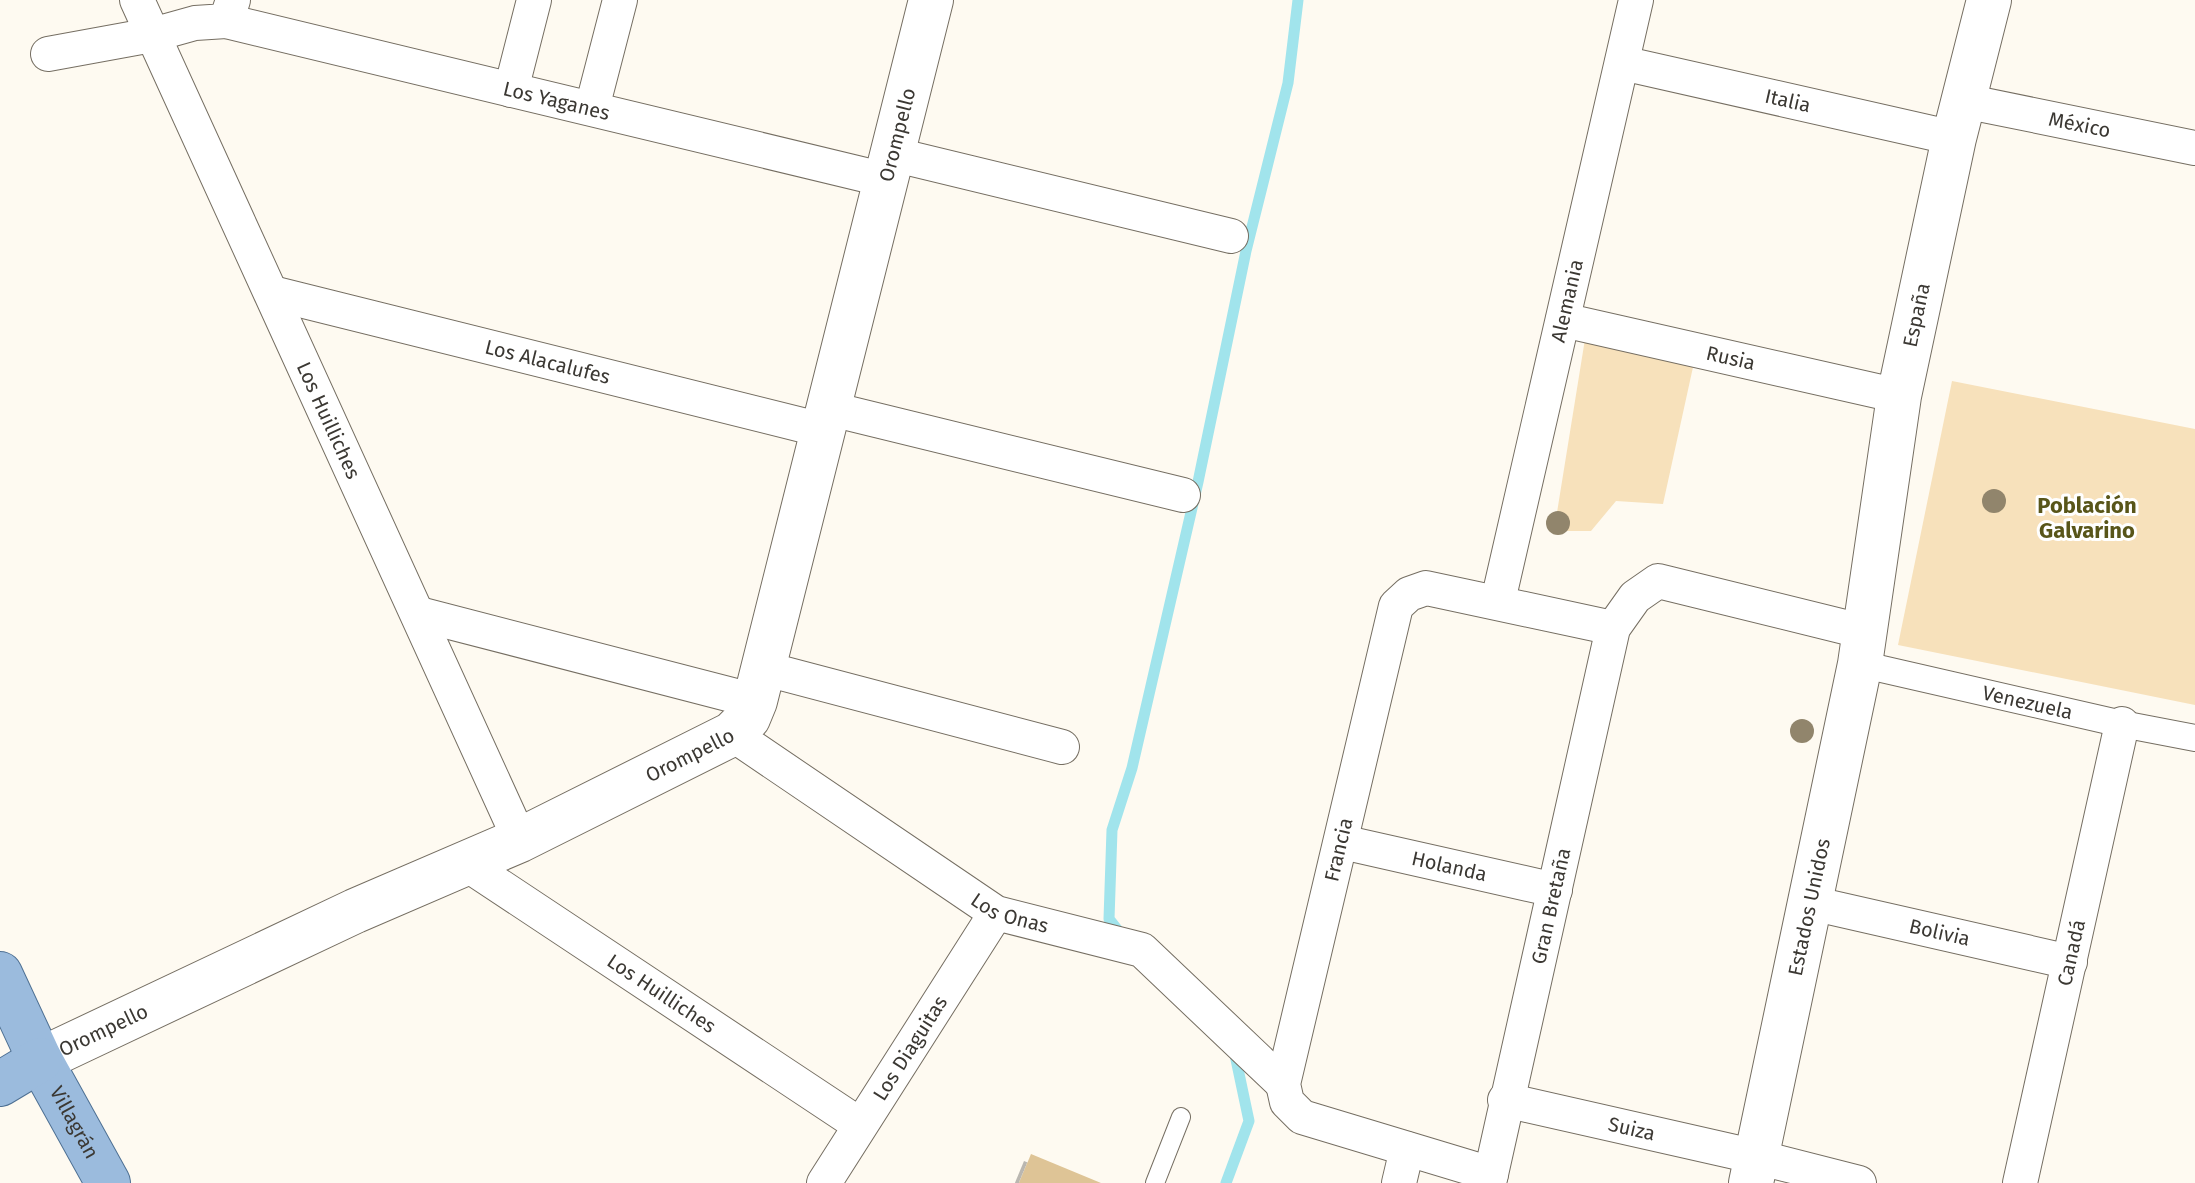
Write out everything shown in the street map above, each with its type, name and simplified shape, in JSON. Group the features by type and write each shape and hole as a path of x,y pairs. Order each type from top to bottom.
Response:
{"main road":[{"name":"Villagrán","path":"0,974 40,1060 108,1183"},
{"name":"Orompello","path":"0,1084 40,1060"}],"street":[{"name":"Los Huilliches","path":"137,0 520,840"},
{"path":"511,90 534,0"},
{"path":"592,108 620,0"},
{"name":"Orompello","path":"40,1060 355,911 520,840 750,701 931,0"},
{"name":"Alemania","path":"1498,601 1636,0"},
{"name":"España","path":"1863,648 1899,396 1959,120 1989,0"},
{"name":"Los Yaganes","path":"48,54 152,35 230,11 511,90 1231,236"},
{"name":"Italia","path":"1622,63 1959,120"},
{"name":"México","path":"1959,120 2195,148"},
{"name":"Los Alacalufes","path":"272,293 825,419 1183,495"},
{"name":"Rusia","path":"1563,320 1899,396"},
{"name":"Venezuela","path":"1613,628 1635,597 1658,581 1863,648 2122,724 2195,738"},
{"name":"Francia","path":"1283,1084 1396,606 1409,594 1426,588 1613,628"},
{"name":"Los Onas","path":"419,614 750,701 1062,747"},
{"name":"Gran Bretaña","path":"1490,1178 1613,628"},
{"name":"Estados Unidos","path":"1754,1170 1863,648"},
{"name":"Los Onas","path":"750,701 996,913 1128,946 1283,1084"},
{"name":"Canadá","path":"2020,1183 2122,724"},
{"name":"Holanda","path":"1342,842 1555,890"},
{"name":"Los Huilliches","path":"465,863 860,1125"},
{"name":"Bolivia","path":"1811,903 2070,962"},
{"name":"Los Diaguitas","path":"824,1183 996,913"},
{"path":"1283,1084 1287,1102 1302,1117 1490,1178"},
{"name":"Suiza","path":"1505,1100 1754,1170 1859,1183"},
{"path":"1399,1183 1407,1149"}],"lane":[{"path":"1155,1183 1181,1117"}],"shaded area":[{"path":"1585,339 1695,358 1663,504 1616,501 1591,531 1554,531"},
{"path":"1952,381 2195,429 2195,705 1898,645"}],"building":[{"path":"1031,1154 1101,1183 1019,1183"}],"waterway":[{"path":"1123,937 1109,919 1112,830 1132,768 1198,482 1246,251 1288,83 1298,0"},
{"path":"1226,1183 1249,1121 1234,1050"}],"district":[{"name":"Población Galvarino","path":"2087,518"}]}
